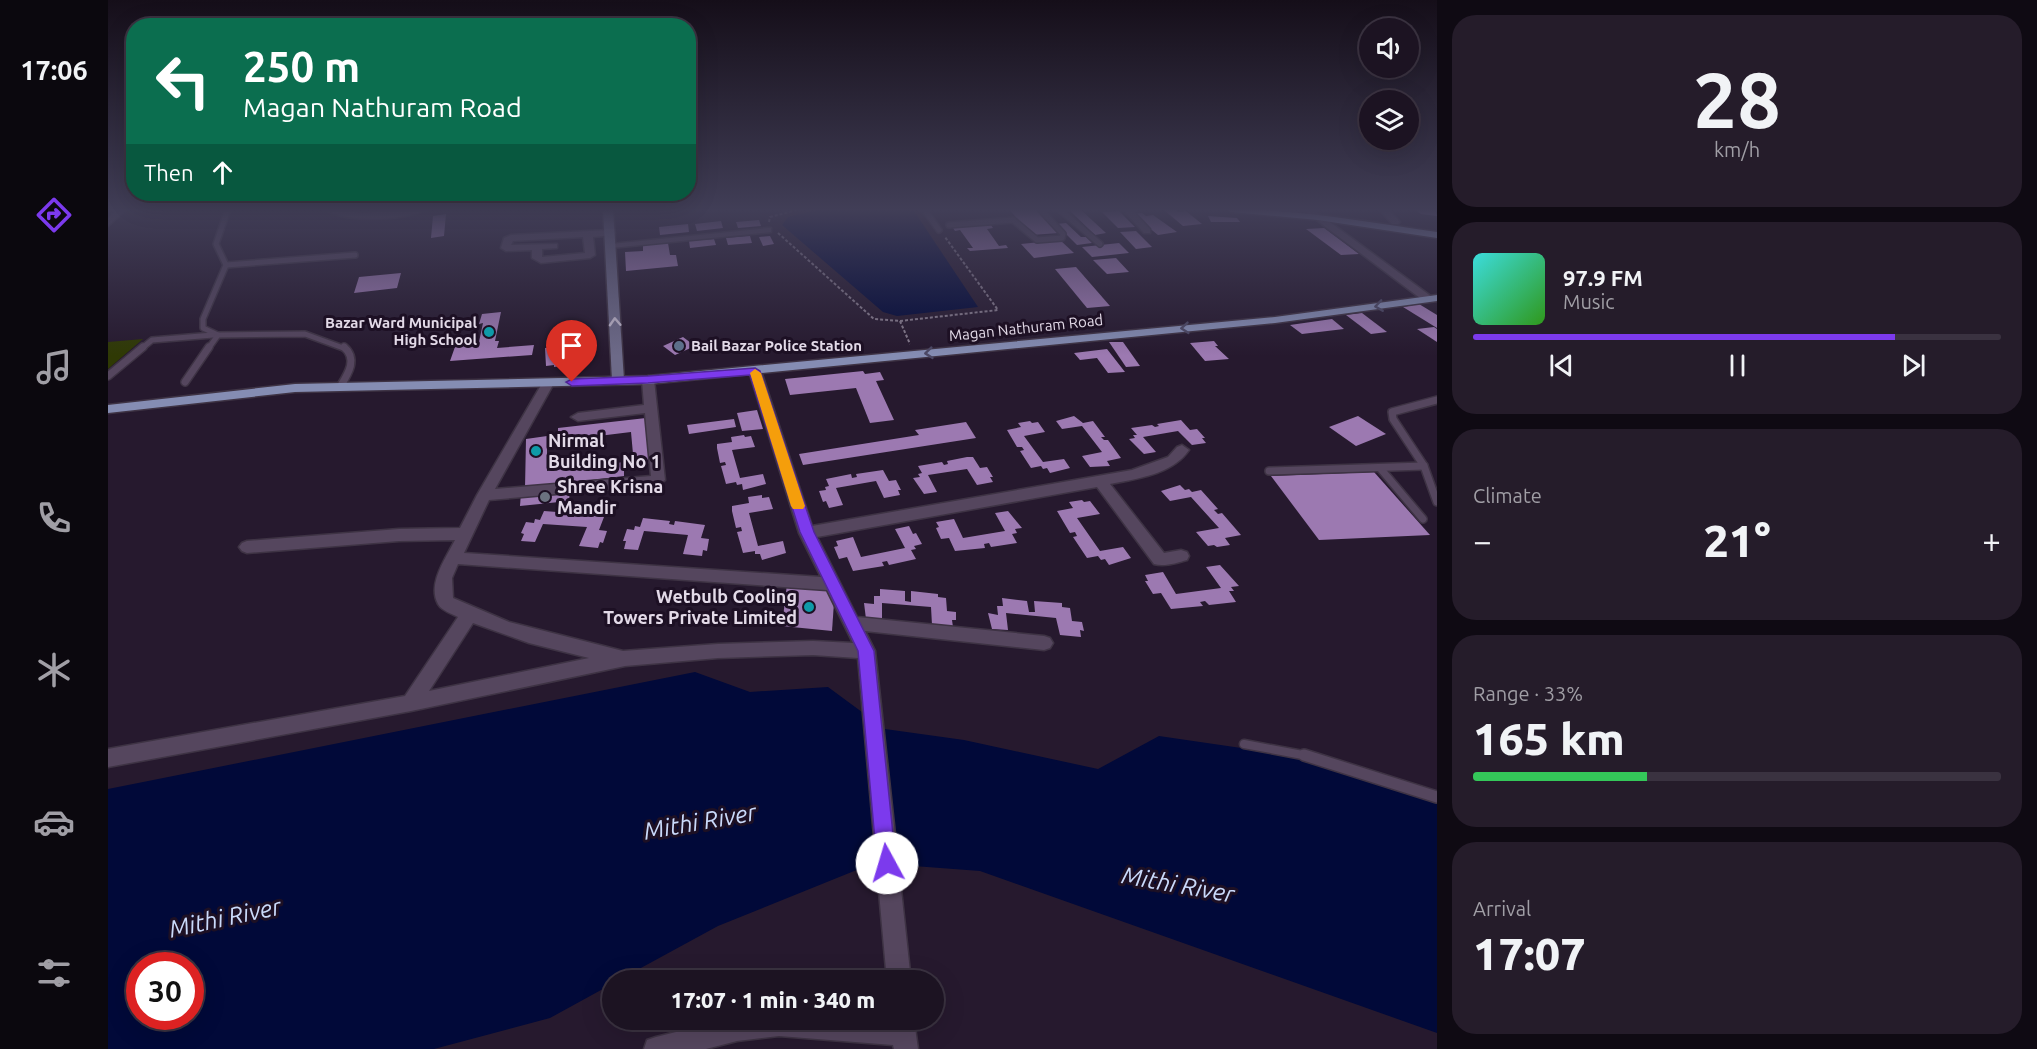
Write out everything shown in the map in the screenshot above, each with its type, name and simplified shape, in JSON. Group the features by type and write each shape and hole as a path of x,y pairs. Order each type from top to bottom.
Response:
{"main road":[{"path":"612,258 618,380"},
{"name":"Magan Nathuram Road","path":"108,410 284,389 648,380 755,371 1275,320 1434,298"}],"street":[{"path":"537,258 541,260 565,258"},
{"path":"1377,258 1434,298"},
{"path":"755,371 807,532 866,651 897,970"},
{"path":"484,495 658,480 648,380"},
{"path":"548,383 484,495 444,578 445,602 468,616 543,640 625,658"},
{"path":"578,417 651,408"},
{"path":"807,532 1134,475 1173,460 1182,450"},
{"path":"1100,481 1160,560 1181,556"},
{"path":"247,547 399,535 465,534"},
{"path":"454,558 833,584"},
{"path":"411,703 468,616"},
{"path":"852,623 1044,643"},
{"path":"108,759 411,703 625,658 718,651 813,648 866,651"},
{"path":"656,1049 737,1029 779,1024 904,1031"}],"lane":[{"path":"218,335 203,328 203,319 226,265 223,258"},
{"path":"226,265 317,258"},
{"path":"108,376 152,340 218,335 313,334 329,344 346,349 351,356 352,365 340,387"},
{"path":"185,382 218,335"},
{"path":"1437,400 1392,412 1393,419 1424,466 1435,489 1437,502"},
{"path":"1269,471 1424,466"},
{"path":"1380,468 1424,519"},
{"path":"1244,744 1298,753 1437,797"}],"path":[{"path":"806,258 874,319 900,321 998,310 960,258"},
{"path":"900,321 915,354"}],"green space":[{"path":"143,339 108,369 108,342"}],"water":[{"path":"820,258 945,258 978,307 897,316 883,312"},
{"name":"Mithi River","path":"695,672 750,692 828,687 885,729 964,740 1098,769 1159,736 1296,756 1437,803 1437,1033 980,871 874,863 718,926 637,970 602,970 602,989 550,1018 434,1049 108,1049 108,789"}],"building":[{"path":"625,258 677,258 678,266 626,271"},
{"path":"1116,258 1129,272 1107,274 1093,260"},
{"path":"1076,267 1110,306 1087,308 1055,269"},
{"path":"401,273 397,288 354,293 359,277"},
{"path":"1419,304 1437,315 1437,328 1403,307"},
{"name":"Bazar Ward Municipal High School","path":"501,312 495,341 499,341 497,348 534,345 532,355 450,361 456,344 479,342 483,323 479,324 482,314"},
{"path":"1362,313 1387,332 1371,334 1346,315"},
{"path":"1332,319 1344,329 1302,334 1290,325"},
{"path":"1434,327 1437,329 1437,342 1417,329"},
{"name":"Bail Bazar Police Station","path":"683,337 695,346 675,355 663,346"},
{"path":"1214,341 1218,346 1215,346 1229,359 1205,361 1190,343"},
{"path":"1109,342 1123,342 1140,366 1126,367"},
{"path":"590,343 592,361 554,367 554,365 546,366 545,348"},
{"path":"1107,349 1125,372 1108,373 1097,358 1080,360 1074,353"},
{"path":"863,371 865,374 880,372 884,380 876,381 894,420 870,423 856,388 790,395 785,379"},
{"path":"757,410 763,429 742,431 737,413"},
{"path":"1074,416 1083,423 1093,421 1105,437 1101,437 1108,440 1121,458 1107,461 1110,466 1090,467 1082,456 1102,452 1082,426 1062,429 1056,421"},
{"path":"1358,416 1386,434 1356,446 1329,427"},
{"path":"646,418 653,463 634,465 631,432 558,441 558,428"},
{"path":"734,419 736,427 689,434 687,425"},
{"path":"1181,420 1190,430 1197,429 1205,438 1202,438 1206,443 1192,445 1178,431 1143,437 1156,452 1144,454 1129,439 1137,435 1131,428 1152,425 1155,427 1159,426 1157,424"},
{"path":"966,422 976,438 803,465 799,454 919,435 915,430"},
{"path":"1038,422 1045,432 1024,436 1043,462 1064,459 1070,468 1050,473 1047,468 1043,469 1041,466 1031,468 1020,451 1024,450 1022,447 1017,447 1007,430 1021,427 1018,423"},
{"path":"744,435 745,437 751,436 755,447 732,450 740,478 763,474 766,484 743,490 742,484 737,485 736,482 726,484 721,466 726,465 725,462 720,463 717,444 732,442 731,437"},
{"name":"Nirmal Building No 1","path":"547,436 547,471 624,462 624,476 525,488 526,439"},
{"path":"973,457 980,468 987,467 993,477 990,477 993,482 977,485 967,469 928,475 937,492 924,494 913,478 920,477 918,474 922,473 918,466 942,462 944,465 948,464 947,461"},
{"path":"883,470 889,481 896,480 901,490 898,490 900,495 884,498 876,481 836,488 843,505 829,508 826,501 823,502 819,491 826,490 825,487 829,486 826,479 851,474 852,478 857,477 856,474"},
{"path":"1374,472 1430,535 1319,540 1271,476"},
{"path":"1180,485 1192,492 1201,490 1218,509 1214,510 1218,514 1222,513 1241,535 1225,538 1230,545 1208,546 1196,532 1219,528 1191,497 1170,501 1161,491"},
{"name":"Shree Krisna Mandir","path":"570,489 569,501 520,506 521,493"},
{"path":"762,495 762,498 769,497 773,509 749,513 758,546 783,541 786,553 762,560 760,554 755,554 755,551 743,553 737,532 742,531 741,527 736,528 732,506 749,503 748,497"},
{"path":"1090,501 1100,514 1077,518 1100,551 1123,547 1131,558 1109,565 1105,559 1101,560 1098,556 1087,558 1073,537 1077,536 1075,532 1070,533 1057,511 1073,508 1069,502"},
{"path":"544,511 570,513 568,517 574,517 575,514 604,517 599,530 607,531 603,543 600,542 598,548 579,546 587,527 543,524 535,542 521,541 524,534 521,533 526,522 534,523 535,519 540,520"},
{"path":"1008,511 1022,528 1015,529 1017,533 1012,534 1017,543 991,547 989,543 984,544 985,548 955,551 949,538 941,539 936,528 939,527 936,522 954,519 963,538 1005,531 995,513"},
{"path":"643,518 670,521 669,524 674,525 675,521 705,525 701,538 709,539 707,551 703,550 702,556 683,554 688,535 644,531 638,550 624,549 626,541 623,541 627,529 634,530 635,526 640,527"},
{"path":"909,526 922,544 914,546 916,549 911,550 916,559 889,565 887,561 882,562 884,566 853,571 847,557 839,559 834,547 838,546 836,541 853,537 861,557 905,548 895,529"},
{"path":"1220,565 1239,586 1231,587 1234,591 1229,591 1236,602 1209,605 1205,601 1200,602 1203,606 1171,609 1161,593 1153,594 1145,581 1148,581 1145,575 1163,572 1176,594 1221,588 1206,567"},
{"name":"Wetbulb Cooling Towers Private Limited","path":"787,584 835,588 832,631 782,626"},
{"path":"880,589 905,591 905,601 911,602 911,591 938,594 938,597 946,598 947,611 956,612 956,620 952,620 953,627 932,625 931,607 882,603 882,620 866,619 864,603 874,604 874,596 880,596"},
{"path":"1002,598 1027,601 1029,612 1035,612 1034,601 1062,603 1062,607 1070,608 1072,621 1082,622 1084,631 1080,630 1081,637 1060,635 1056,618 1006,613 1008,630 992,629 988,613 998,615 997,606 1003,606"}],"slow traffic":[{"path":"755,373 798,506"}],"place":[{"name":"Bazar Ward Municipal High School","path":"489,332"},
{"name":"Bail Bazar Police Station","path":"679,346"},
{"name":"Nirmal Building No 1","path":"536,451"},
{"name":"Shree Krisna Mandir","path":"545,497"},
{"name":"Wetbulb Cooling Towers Private Limited","path":"809,607"}],"route":[{"path":"572,382 648,380 755,371 807,532 866,651 887,863"}]}
